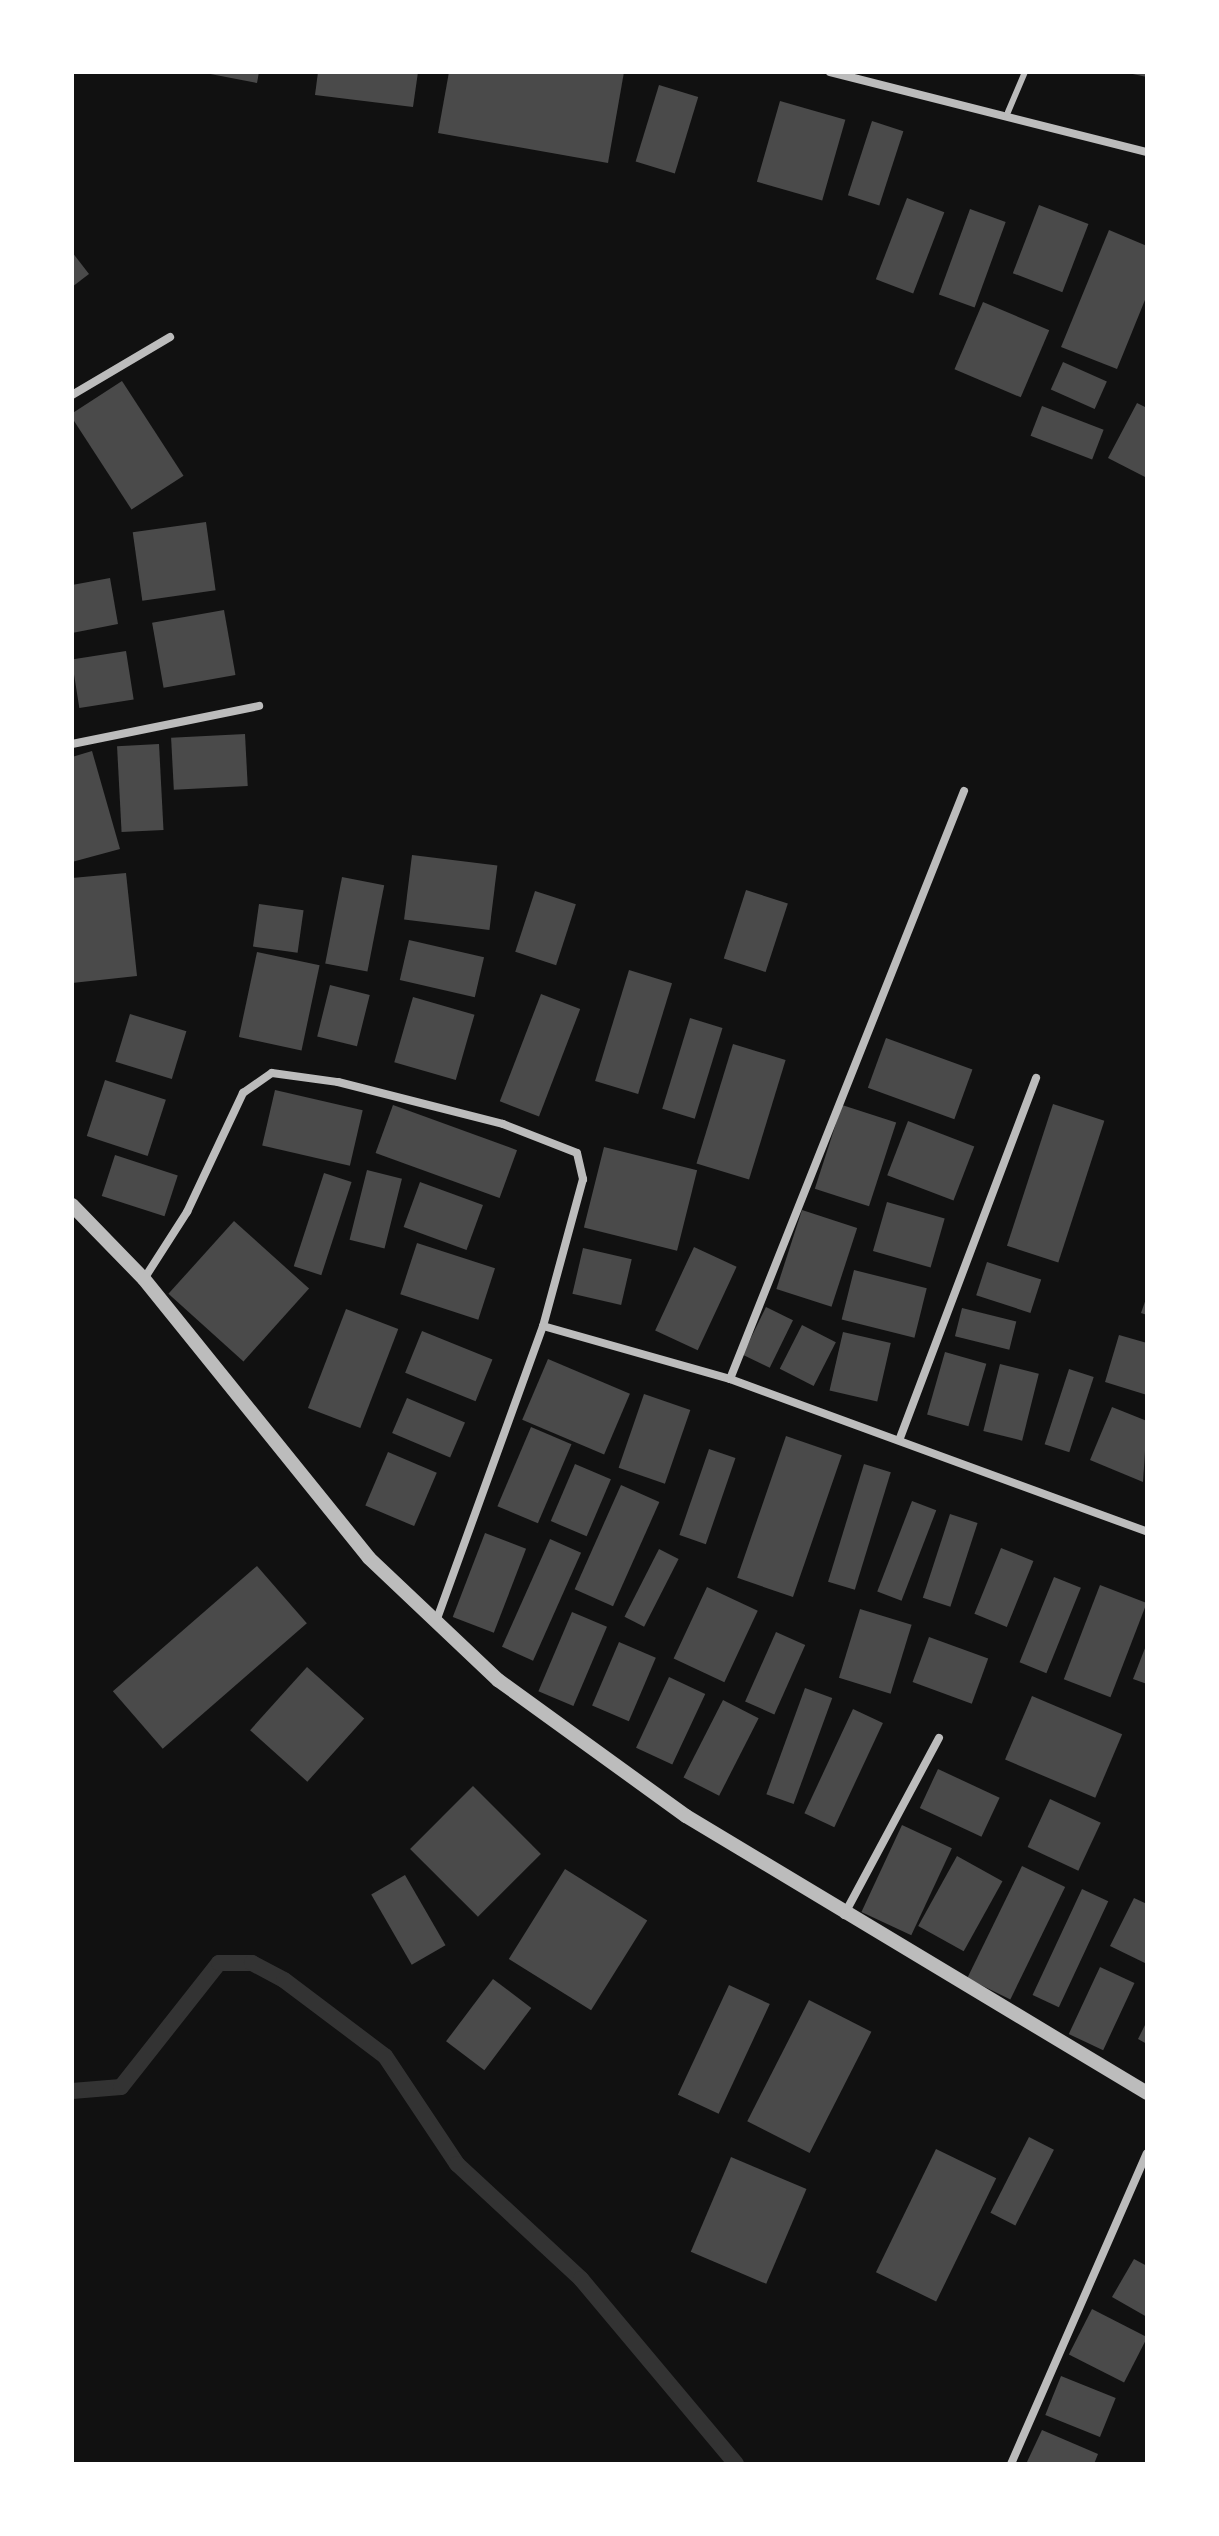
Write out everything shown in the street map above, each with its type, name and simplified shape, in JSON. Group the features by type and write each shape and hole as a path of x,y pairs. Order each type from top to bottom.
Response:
{"street":[{"path":"830,72 1008,112 1147,152"},
{"path":"72,395 170,337"},
{"path":"72,744 259,706"},
{"path":"730,1379 964,791"},
{"path":"144,1279 187,1212 243,1093 261,1077 284,1073 503,1124 577,1153 583,1179 543,1326 436,1623"},
{"path":"900,1438 1036,1078"},
{"path":"72,1205 144,1279 369,1558 436,1623 570,1737 844,1915 1147,2093"},
{"path":"543,1326 730,1379 900,1438 1147,1532"},
{"path":"844,1915 939,1738"},
{"path":"1011,2464 1147,2153"}],"lane":[{"path":"1008,112 1025,72"}],"building":[{"path":"200,72 259,72 257,83"},
{"path":"318,72 418,72 413,107 315,95"},
{"path":"449,72 624,72 608,163 438,133"},
{"path":"1147,72 1147,77 1128,73"},
{"path":"659,85 698,97 675,173 636,162"},
{"path":"780,101 845,120 822,200 757,182"},
{"path":"872,121 903,131 879,205 848,195"},
{"path":"907,198 944,212 913,294 876,279"},
{"path":"1039,205 1088,224 1062,292 1013,273"},
{"path":"970,209 1006,222 975,308 939,295"},
{"path":"1109,230 1147,246 1147,295 1117,369 1061,347"},
{"path":"72,252 89,274 72,287"},
{"path":"983,302 1049,330 1021,397 954,369"},
{"path":"1063,362 1107,382 1095,409 1051,389"},
{"path":"122,381 184,476 132,510 72,418 72,413"},
{"path":"1137,403 1147,408 1147,478 1108,458"},
{"path":"1042,406 1104,430 1092,460 1031,436"},
{"path":"206,522 216,590 142,601 133,532"},
{"path":"110,578 118,624 72,633 72,585"},
{"path":"224,610 235,675 164,688 152,623"},
{"path":"126,651 134,699 79,708 72,660"},
{"path":"245,734 248,786 174,790 171,738"},
{"path":"159,744 164,830 122,832 117,746"},
{"path":"92,751 120,849 72,862 72,757"},
{"path":"412,855 497,865 489,930 404,920"},
{"path":"126,873 137,976 72,983 72,878"},
{"path":"342,877 384,885 367,972 325,963"},
{"path":"746,890 788,904 766,972 724,958"},
{"path":"535,891 576,904 556,965 515,952"},
{"path":"259,904 304,910 298,953 253,947"},
{"path":"409,940 484,957 475,997 400,980"},
{"path":"257,952 320,965 302,1050 239,1037"},
{"path":"629,970 672,983 638,1094 595,1081"},
{"path":"330,985 370,995 357,1046 317,1036"},
{"path":"541,994 580,1009 539,1116 500,1101"},
{"path":"413,997 475,1015 456,1080 394,1062"},
{"path":"130,1014 186,1031 172,1079 115,1062"},
{"path":"690,1018 723,1028 695,1119 662,1109"},
{"path":"886,1038 972,1069 954,1119 868,1088"},
{"path":"733,1044 786,1060 749,1180 696,1164"},
{"path":"105,1080 166,1100 148,1156 87,1136"},
{"path":"275,1090 363,1110 350,1166 262,1146"},
{"path":"1053,1104 1104,1121 1058,1262 1007,1246"},
{"path":"393,1105 517,1150 500,1198 376,1153"},
{"path":"842,1105 896,1123 869,1206 815,1189"},
{"path":"908,1121 974,1146 953,1201 887,1175"},
{"path":"604,1147 697,1170 677,1251 584,1228"},
{"path":"115,1155 178,1175 164,1216 102,1196"},
{"path":"367,1170 402,1179 385,1249 350,1240"},
{"path":"324,1173 352,1182 321,1275 294,1266"},
{"path":"420,1182 483,1205 467,1250 404,1227"},
{"path":"887,1202 945,1219 931,1268 873,1251"},
{"path":"802,1210 857,1228 832,1307 776,1289"},
{"path":"234,1221 309,1289 243,1361 168,1294"},
{"path":"417,1243 495,1268 478,1320 400,1294"},
{"path":"694,1247 737,1267 698,1350 655,1330"},
{"path":"583,1248 632,1259 621,1305 572,1294"},
{"path":"987,1262 1041,1280 1030,1313 976,1295"},
{"path":"854,1270 927,1288 914,1338 842,1319"},
{"path":"1147,1296 1147,1315 1141,1313"},
{"path":"766,1307 793,1320 770,1368 743,1355"},
{"path":"962,1308 1016,1322 1009,1350 955,1336"},
{"path":"346,1309 398,1329 360,1428 308,1408"},
{"path":"802,1325 836,1342 814,1386 780,1369"},
{"path":"422,1331 492,1359 476,1401 405,1373"},
{"path":"843,1332 891,1343 877,1401 830,1390"},
{"path":"1119,1335 1147,1343 1147,1395 1105,1382"},
{"path":"945,1352 986,1364 968,1426 927,1414"},
{"path":"548,1359 630,1394 604,1455 522,1420"},
{"path":"1000,1364 1039,1374 1022,1441 983,1431"},
{"path":"1069,1369 1094,1377 1069,1452 1045,1444"},
{"path":"644,1394 690,1410 665,1484 619,1468"},
{"path":"407,1398 465,1423 450,1458 392,1433"},
{"path":"1112,1407 1147,1421 1143,1482 1090,1460"},
{"path":"531,1427 572,1444 538,1523 497,1506"},
{"path":"786,1436 842,1455 793,1597 737,1578"},
{"path":"709,1449 735,1458 706,1544 679,1535"},
{"path":"388,1452 437,1473 414,1526 365,1505"},
{"path":"575,1464 611,1479 587,1536 551,1521"},
{"path":"864,1464 891,1472 855,1590 828,1582"},
{"path":"621,1485 659,1502 613,1606 575,1589"},
{"path":"912,1501 936,1510 902,1601 877,1592"},
{"path":"950,1514 978,1523 950,1607 923,1598"},
{"path":"485,1533 526,1549 494,1633 453,1617"},
{"path":"550,1539 581,1553 533,1661 502,1647"},
{"path":"1001,1548 1033,1561 1007,1627 974,1614"},
{"path":"659,1549 679,1559 644,1627 624,1617"},
{"path":"257,1566 307,1623 163,1749 113,1691"},
{"path":"1054,1577 1081,1588 1046,1673 1020,1662"},
{"path":"1100,1585 1147,1603 1110,1697 1064,1679"},
{"path":"707,1587 758,1611 724,1682 674,1659"},
{"path":"860,1609 912,1625 891,1694 839,1678"},
{"path":"572,1612 607,1627 573,1706 538,1691"},
{"path":"776,1632 805,1645 774,1714 745,1701"},
{"path":"929,1637 988,1659 972,1704 913,1682"},
{"path":"619,1642 656,1658 629,1721 592,1706"},
{"path":"1147,1643 1147,1684 1133,1679"},
{"path":"307,1667 364,1719 307,1782 250,1730"},
{"path":"669,1677 705,1694 672,1765 636,1748"},
{"path":"805,1688 832,1698 794,1804 766,1794"},
{"path":"1032,1696 1122,1734 1095,1798 1005,1760"},
{"path":"723,1700 759,1718 719,1796 684,1778"},
{"path":"853,1709 883,1723 834,1827 804,1813"},
{"path":"938,1769 1000,1798 981,1837 920,1808"},
{"path":"473,1786 541,1854 478,1917 410,1849"},
{"path":"1050,1799 1101,1823 1078,1871 1028,1847"},
{"path":"902,1825 952,1848 911,1935 861,1912"},
{"path":"957,1856 1002,1881 964,1951 918,1926"},
{"path":"1022,1866 1065,1887 1010,1999 967,1978"},
{"path":"565,1869 647,1920 591,2010 509,1959"},
{"path":"405,1875 446,1945 412,1965 371,1894"},
{"path":"1082,1889 1108,1901 1059,2007 1033,1995"},
{"path":"1134,1898 1147,1904 1147,1964 1110,1946"},
{"path":"1100,1967 1134,1983 1103,2050 1069,2034"},
{"path":"493,1979 531,2008 484,2070 446,2041"},
{"path":"729,1985 770,2004 719,2114 678,2095"},
{"path":"809,2000 871,2032 810,2153 747,2121"},
{"path":"1147,2021 1147,2044 1138,2039"},
{"path":"1029,2137 1054,2150 1015,2225 990,2213"},
{"path":"936,2149 996,2178 936,2302 876,2272"},
{"path":"731,2157 806,2189 766,2284 691,2252"},
{"path":"1134,2259 1147,2266 1147,2317 1112,2297"},
{"path":"1092,2309 1147,2337 1124,2383 1069,2354"},
{"path":"1061,2376 1116,2398 1100,2437 1045,2415"},
{"path":"1042,2430 1098,2454 1094,2464 1026,2464"}],"waterway":[{"path":"72,2091 121,2087 219,1963 252,1963 284,1980 385,2056 457,2164 581,2279 736,2464"}]}
